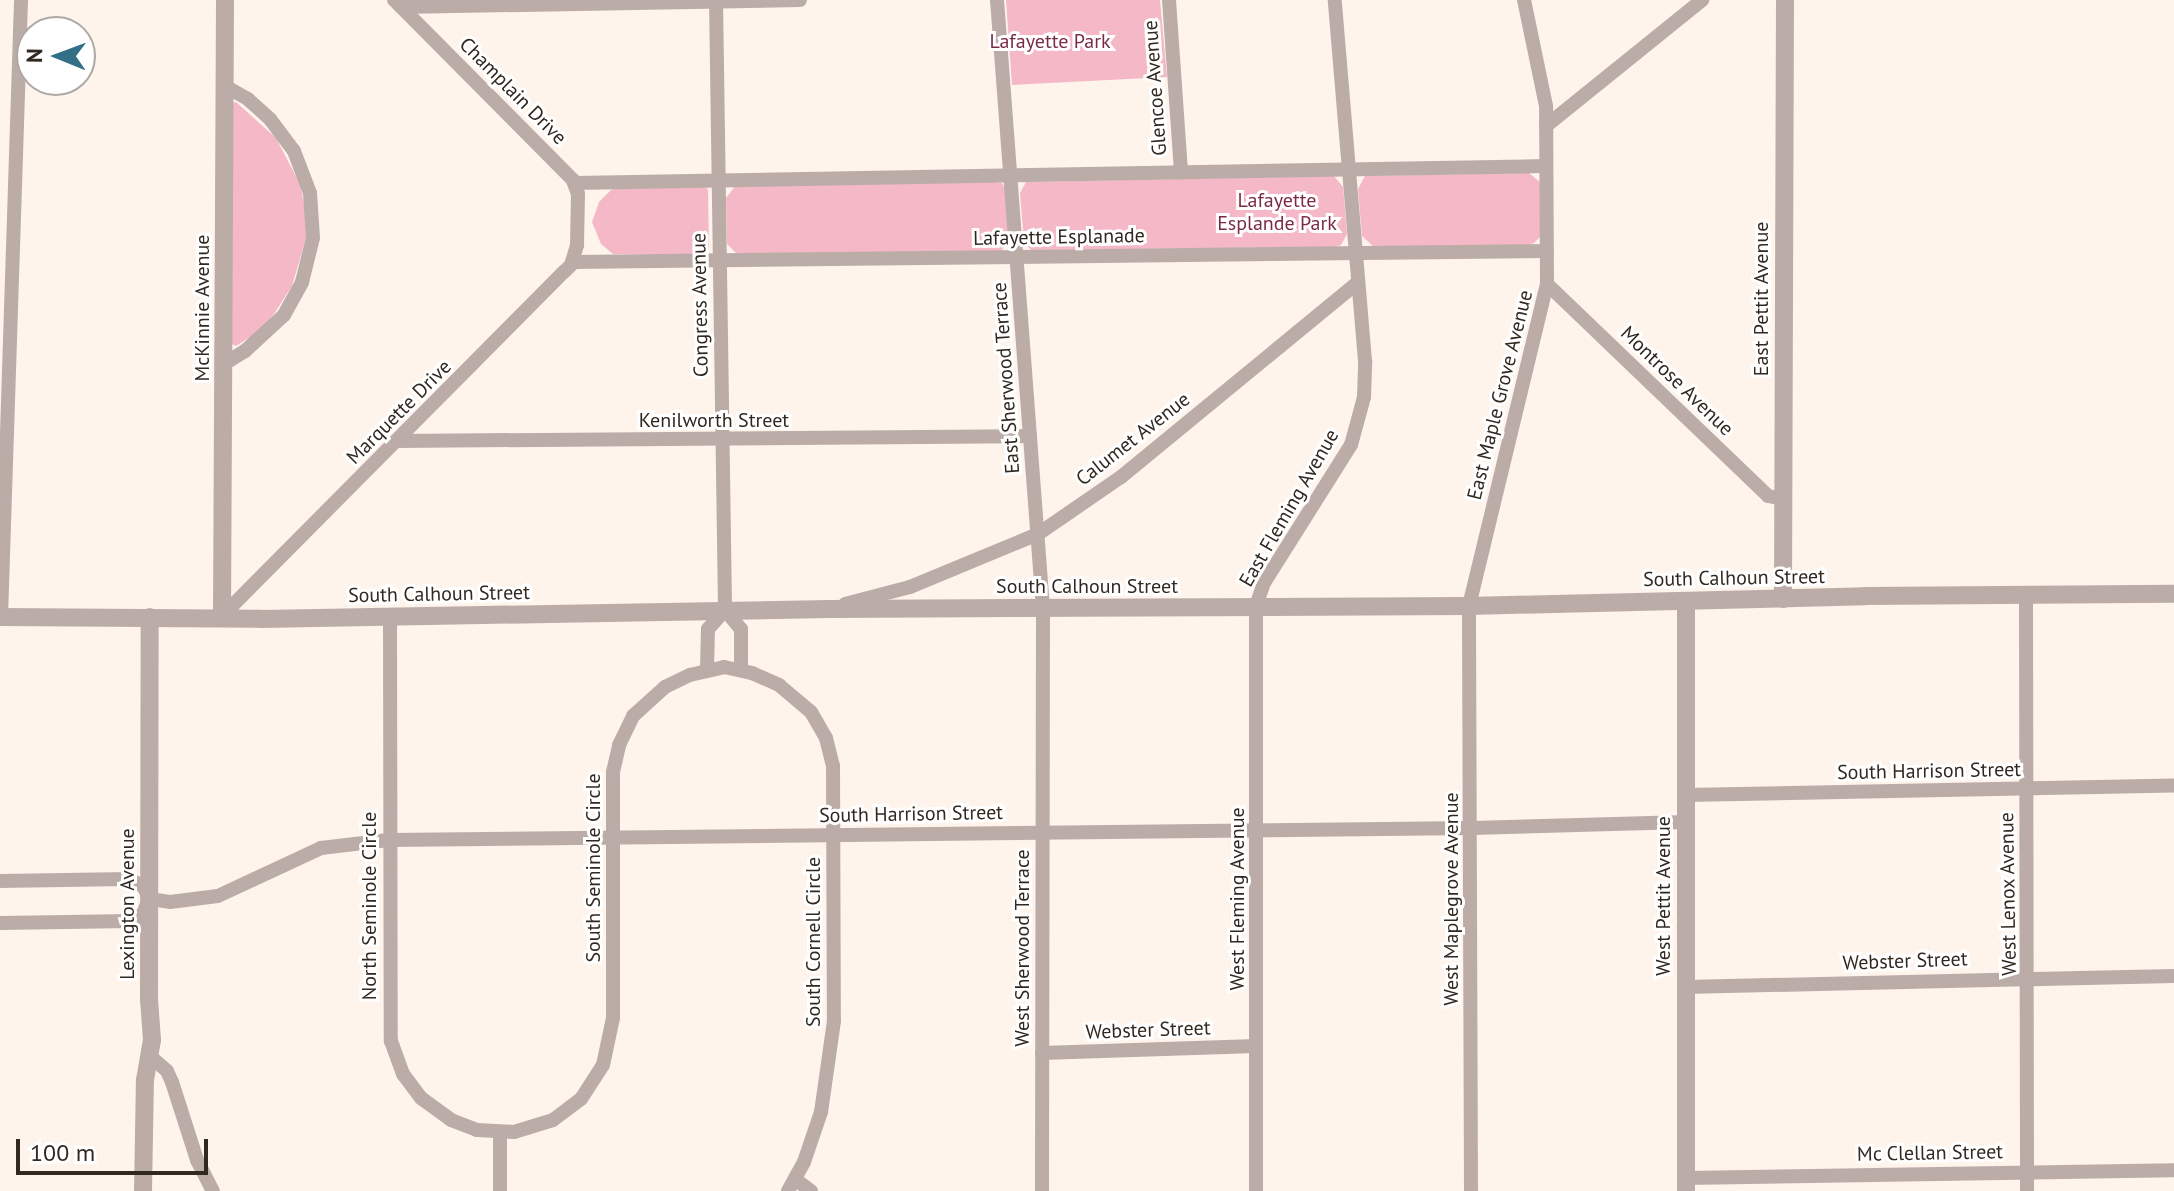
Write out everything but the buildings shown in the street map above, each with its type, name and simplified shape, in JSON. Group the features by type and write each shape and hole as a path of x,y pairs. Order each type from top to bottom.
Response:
{"street":[{"path":"0,617 21,0"},
{"name":"McKinnie Avenue","path":"222,616 225,0"},
{"path":"398,3 800,0"},
{"name":"East Sherwood Terrace","path":"997,0 1043,609"},
{"name":"Glencoe Avenue","path":"1169,0 1181,173"},
{"name":"East Fleming Avenue","path":"1256,606 1264,583 1351,445 1360,421 1365,361 1335,0"},
{"name":"East Maple Grove Avenue","path":"1469,606 1547,284 1546,106 1524,0"},
{"path":"1546,126 1702,0"},
{"name":"East Pettit Avenue","path":"1783,599 1785,0"},
{"name":"Congress Avenue","path":"716,1 725,610"},
{"name":"Champlain Drive","path":"398,3 574,183"},
{"path":"224,364 245,351 284,315 302,282 313,238 310,193 294,151 270,119 248,99 225,86"},
{"path":"572,262 579,222 578,194 574,183 1546,166"},
{"name":"Lafayette Esplanade","path":"572,262 1547,251"},
{"name":"Marquette Drive","path":"222,616 572,262"},
{"name":"Calumet Avenue","path":"829,609 910,587 1038,534 1121,477 1357,283"},
{"name":"Montrose Avenue","path":"1547,284 1768,496 1783,499"},
{"name":"Kenilworth Street","path":"398,441 1030,436"},
{"path":"910,587 913,609"},
{"name":"South Calhoun Street","path":"0,617 390,617 725,610 1469,606 2174,594"},
{"name":"West Lenox Avenue","path":"2026,596 2027,1191"},
{"name":"West Pettit Avenue","path":"1686,601 1686,1184"},
{"name":"West Fleming Avenue","path":"1256,606 1256,1191"},
{"name":"West Maplegrove Avenue","path":"1469,606 1471,1191"},
{"name":"West Sherwood Terrace","path":"1042,1191 1043,609"},
{"path":"707,669 708,629 725,610 741,629 741,670"},
{"name":"Lexington Avenue","path":"143,1191 145,1080 151,1057 150,617"},
{"name":"North Seminole Circle","path":"390,617 389,1026 394,1052 409,1083 435,1110 468,1127 500,1133"},
{"name":"South Cornell Circle","path":"707,669 741,670 779,685 803,703 819,725 833,766 832,1053 821,1112 791,1185"},
{"name":"South Seminole Circle","path":"500,1133 527,1130 563,1114 581,1099 603,1065 613,1018 613,772 627,726 656,693 707,669"},
{"name":"South Harrison Street","path":"1685,795 2174,786"},
{"name":"South Harrison Street","path":"149,899 170,902 218,896 321,848 389,840 1472,828 1686,822"},
{"path":"0,881 129,879 144,887 149,899 143,914 132,921 0,923"},
{"name":"Webster Street","path":"1685,987 2174,976"},
{"name":"Webster Street","path":"1042,1053 1256,1046"},
{"path":"151,1057 167,1071 211,1187 193,1191"},
{"path":"500,1133 500,1191"},
{"name":"Mc Clellan Street","path":"1686,1184 2174,1170"},
{"path":"791,1185 811,1191"}],"green space":[{"name":"Lafayette Park","path":"1006,0 1160,0 1167,77 1012,85"},
{"path":"236,102 276,138 300,184 306,213 306,238 292,286 274,314 258,332 236,346 230,343 233,103"},
{"name":"Lafayette Esplande Park","path":"1529,173 1540,182 1541,236 1534,243 1525,246 1374,247 1362,236 1358,189 1365,176"},
{"name":"Lafayette Esplande Park","path":"1334,176 1343,187 1347,234 1341,245 1334,247 1031,250 1024,242 1020,193 1026,182"},
{"path":"1002,183 1006,190 1010,240 1000,252 738,255 727,244 726,198 736,185"},
{"path":"622,186 700,186 708,189 709,249 705,254 613,254 601,244 592,222 599,202 611,190"}]}
